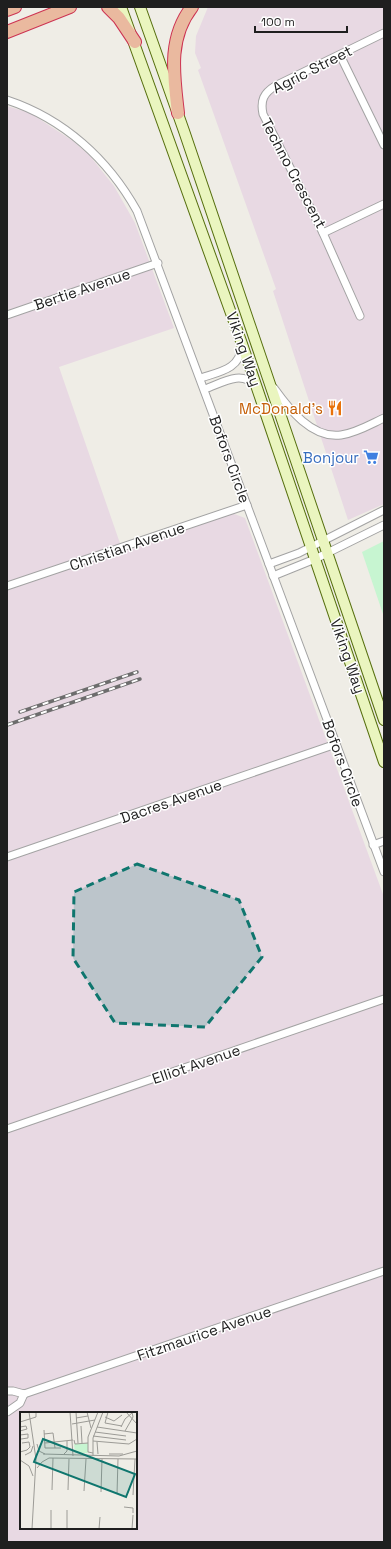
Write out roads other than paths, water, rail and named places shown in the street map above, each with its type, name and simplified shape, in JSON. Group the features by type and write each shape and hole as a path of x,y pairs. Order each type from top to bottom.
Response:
{"highway":[{"path":"7,10 15,7"},
{"path":"7,32 70,7"},
{"path":"108,7 118,15 135,42"},
{"path":"178,113 173,68 174,54 180,28 192,7"}],"main road":[{"name":"Viking Way","path":"121,7 135,42 241,341 384,762"},
{"name":"Viking Way","path":"140,7 178,113 384,720"}],"street":[{"name":"Agric Street","path":"263,96 275,86 384,33"},
{"path":"340,55 384,145"},
{"name":"Techno Crescent","path":"263,96 263,114 323,233 384,204"},
{"name":"Bofors Circle","path":"7,100 35,111 76,136 99,158 118,180 137,211 201,378 273,576 374,845 381,854 384,872"},
{"path":"323,233 360,316"},
{"name":"Bertie Avenue","path":"7,315 158,263"},
{"path":"201,378 236,363 241,355 241,341"},
{"path":"267,376 283,401 292,411 310,427 328,435 343,435 384,418"},
{"path":"205,389 235,378 243,378 251,381 259,393"},
{"name":"Christian Avenue","path":"7,586 247,505"},
{"path":"269,564 310,547 384,510"},
{"path":"273,576 315,559 384,525"},
{"name":"Dacres Avenue","path":"7,857 336,744"},
{"path":"374,845 384,841"},
{"name":"Elliot Avenue","path":"7,1129 384,999"},
{"name":"Fitzmaurice Avenue","path":"24,1394 384,1271"},
{"path":"7,1391 24,1394 20,1403 7,1412"}],"railway":[{"path":"20,712 137,672"},
{"path":"7,725 140,679"}],"place":[{"name":"McDonald's","path":"335,408"},
{"name":"Bonjour","path":"371,457"}]}
